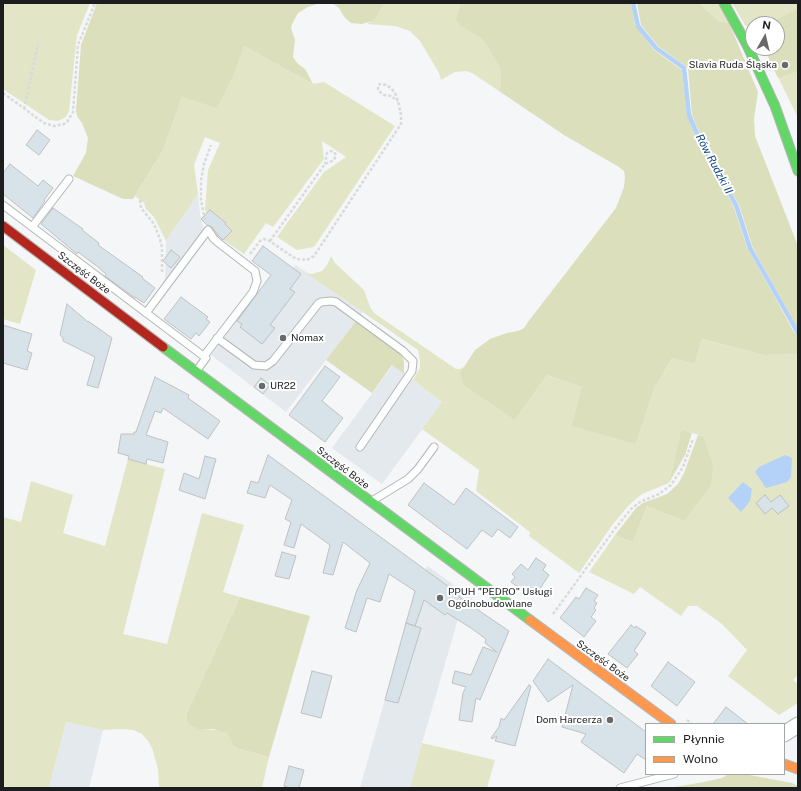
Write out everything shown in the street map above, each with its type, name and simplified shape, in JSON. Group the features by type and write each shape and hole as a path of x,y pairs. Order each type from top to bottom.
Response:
{"street":[{"path":"724,3 747,45 775,106 798,171"},
{"name":"Szczęść Boże","path":"3,226 370,502 670,723"},
{"path":"785,733 798,725"},
{"path":"785,764 798,769"}],"lane":[{"path":"32,227 69,179"},
{"path":"3,205 204,356"},
{"path":"146,313 208,230 214,239 255,271 257,276 256,287 204,356 206,358 196,372"},
{"path":"218,338 254,365 266,366 273,361 318,304 321,302 331,301 336,302 403,351 413,361 412,371 360,447"},
{"path":"370,502 408,479 418,469 434,447"},
{"path":"620,788 670,775"}],"path":[{"path":"3,93 44,123 49,125 64,124 70,119 73,108 78,45 95,3"},
{"path":"24,109 38,44"},
{"path":"244,262 260,241 264,240 270,241 296,259 307,260 314,256 400,124 401,115 398,101 395,93 391,88 380,84 378,86 378,90 384,95 391,96 398,101"},
{"path":"208,230 201,200 202,169 211,145"},
{"path":"270,241 325,164 328,153 331,151 334,152 336,155 334,160 325,164"},
{"path":"140,200 141,208 154,224 160,239 162,247 163,290"},
{"path":"542,629 631,509 640,502 659,494 671,485 683,467 693,439"}],"shaded area":[{"path":"198,194 200,214 204,230 165,284 166,241"},
{"name":"Nomax","path":"263,246 293,268 296,265 363,312 286,412 211,355 271,275 252,261"},
{"path":"393,365 442,402 382,484 332,448"},
{"path":"428,566 473,599 458,619 410,788 360,788 418,581"},
{"path":"66,722 103,730 89,788 49,788"}],"green space":[{"path":"3,3 90,3 77,35 69,111 66,117 58,121 49,120 3,89"},
{"path":"97,3 320,3 308,7 298,13 291,28 295,40 293,57 297,63 305,69 313,84 244,46 236,70 217,108 182,97 163,150 133,199 123,199 73,176 86,153 88,138 76,111 81,45"},
{"path":"332,3 384,3 376,18 362,24 351,23 345,18 339,8"},
{"path":"384,3 461,3 456,18 480,37 488,47 501,73 499,91 472,73 466,71 455,72 441,80 439,73 420,41 410,31 395,26 367,24 376,18"},
{"path":"461,3 631,3 635,25 654,50 682,70 687,115 698,143 733,205 747,247 794,332 798,336 798,356 795,354 764,355 702,339 695,364 672,358 654,389 636,444 572,426 582,387 547,375 515,420 464,385 460,373 475,350 490,339 524,328 616,208 624,187 625,177 624,171 619,167 564,135 499,91 501,73 488,47 480,37 457,22 456,18"},
{"path":"637,3 699,3 719,21 729,23 758,92 754,119 755,136 798,246 798,329 753,248 739,205 703,141 692,115 688,68 658,46 641,25"},
{"path":"699,3 719,3 729,23 719,21"},
{"name":"Slavia Ruda Śląska","path":"732,3 798,3 798,118 768,56 785,56 785,16 745,16 745,25"},
{"path":"798,9 798,71 778,78 768,56 785,56 784,16"},
{"path":"244,46 313,84 324,82 395,126 314,247 297,250 277,237 324,172 346,157 322,141 324,159 273,227 266,223 244,254 213,233 205,209 208,170 220,143 205,137 194,165 198,194 166,241 154,217 146,209 144,203 135,196 163,150 182,97 217,107 236,70"},
{"path":"3,245 36,270 20,324 3,319"},
{"path":"331,256 335,263 364,290 370,307 374,313 456,369 464,367 461,372 515,420 547,375 583,387 636,444 654,389 672,358 695,364 702,339 764,355 795,354 798,356 798,674 793,680 798,684 798,703 779,715 728,676 747,650 722,624 697,606 688,606 681,616 640,587 634,594 589,572 615,535 633,542 647,506 684,521 703,436 681,430 669,483 642,494 630,504 613,524 579,573 529,536 530,532 476,491 479,470 422,429 442,402 413,380 420,368 418,350 306,273 312,274 322,271 327,265"},
{"path":"356,321 398,351 404,362 404,374 392,365 372,393 326,360"},
{"path":"681,430 692,433 685,455 669,483"},
{"path":"698,435 703,436 713,465 711,485 684,521 647,506 633,542 615,535 636,508 643,503 667,494 678,484 684,473"},
{"path":"128,459 165,469 123,634 167,644 202,513 244,525 223,592 240,597 187,713 200,730 222,730 231,737 232,741 240,749 269,757 262,788 159,788 158,769 152,748 142,734 133,730 103,730 66,722 49,788 13,788 3,786 3,517 21,522 31,481 73,495 63,533 105,546"},
{"path":"240,597 310,616 269,757 240,749 234,746 227,733 214,729 200,730 189,724 187,720 187,713"},
{"path":"422,743 495,760 487,788 410,788"},
{"path":"727,775 749,775 792,783 798,786 798,788 669,788 722,778"}],"water":[{"path":"785,455 792,458 791,477 787,482 766,488 755,472 759,467"},
{"path":"743,482 752,489 750,501 741,512 728,498"}],"building":[{"path":"37,130 50,140 39,155 26,145"},
{"path":"10,164 38,186 43,180 53,188 33,218 3,194 3,173"},
{"path":"53,208 83,229 82,230 99,243 98,245 143,277 142,278 155,288 144,303 105,276 106,274 98,267 78,252 77,254 41,224"},
{"path":"210,210 226,223 225,224 232,231 223,240 212,227 207,225 201,219"},
{"path":"263,246 301,274 290,289 295,292 270,325 275,328 262,344 240,327 242,324 237,321 271,275 252,261"},
{"path":"171,250 180,257 171,268 163,261"},
{"path":"181,297 208,317 206,319 210,322 199,336 196,333 191,339 164,319"},
{"path":"67,304 88,322 112,338 98,388 87,385 95,357 63,341 63,338 60,335"},
{"path":"3,325 32,334 27,351 32,353 27,370 3,363"},
{"path":"325,366 340,377 322,401 343,418 325,442 289,415"},
{"path":"155,377 189,395 188,398 220,421 208,439 163,408 161,413 155,411 146,435 168,442 163,463 147,459 146,464 128,459 129,456 118,453 121,434 134,434 134,432 136,432"},
{"name":"UR22","path":"261,378 270,385 263,394 254,387"},
{"path":"268,455 460,595 459,597 509,631 480,700 476,698 472,722 459,720 463,693 466,687 452,683 455,671 471,675 483,647 497,652 485,643 486,639 471,628 447,613 445,615 424,600 415,626 406,623 415,591 389,574 380,602 367,598 356,632 345,628 357,590 370,563 343,542 333,575 323,573 330,545 301,524 294,548 284,545 291,522 285,519 292,500 270,485 265,498 247,493 251,481 258,483"},
{"path":"205,456 216,459 205,499 179,490 184,473 199,479"},
{"path":"424,483 454,505 466,488 518,527 510,538 498,529 492,537 482,530 467,549 408,505"},
{"path":"765,495 771,502 780,495 789,506 778,514 772,508 765,514 756,503"},
{"path":"282,552 296,556 289,579 275,576"},
{"path":"536,558 546,565 543,570 549,575 537,593 534,591 530,596 511,582 515,577 512,574 521,564 528,570"},
{"path":"586,588 598,595 594,601 597,603 594,608 596,610 591,617 596,621 584,637 560,618 576,597 579,599"},
{"path":"406,623 421,628 398,703 385,700"},
{"path":"631,625 635,628 636,626 646,633 634,651 638,654 627,668 608,654"},
{"path":"548,659 645,731 645,759 637,754 624,773 581,742 586,734 562,727 573,685 548,702 533,681"},
{"path":"668,662 695,682 677,706 651,686"},
{"path":"312,671 332,676 321,718 301,713"},
{"path":"529,685 531,686 515,746 495,741 497,736 492,739 491,738 499,727 501,718 504,720"},
{"path":"726,707 747,723 714,723"},
{"path":"289,766 304,770 299,788 284,786"}],"waterway":[{"name":"Rów Rudzki II","path":"633,3 638,26 656,48 684,68 689,115 701,143 736,205 750,248 798,333"}],"traffic: fast":[{"path":"724,3 747,45 775,106 798,171"},
{"path":"163,347 530,620"}],"traffic: slow":[{"path":"530,620 670,723"},
{"path":"785,764 798,769"}],"traffic: jam":[{"path":"3,226 163,347"}],"place":[{"name":"Slavia Ruda Śląska","path":"785,65"},
{"name":"Nomax","path":"283,338"},
{"name":"UR22","path":"262,386"},
{"name":"PPUH \"PEDRO\" Usługi Ogólnobudowlane","path":"440,598"},
{"name":"Dom Harcerza","path":"610,720"}]}
